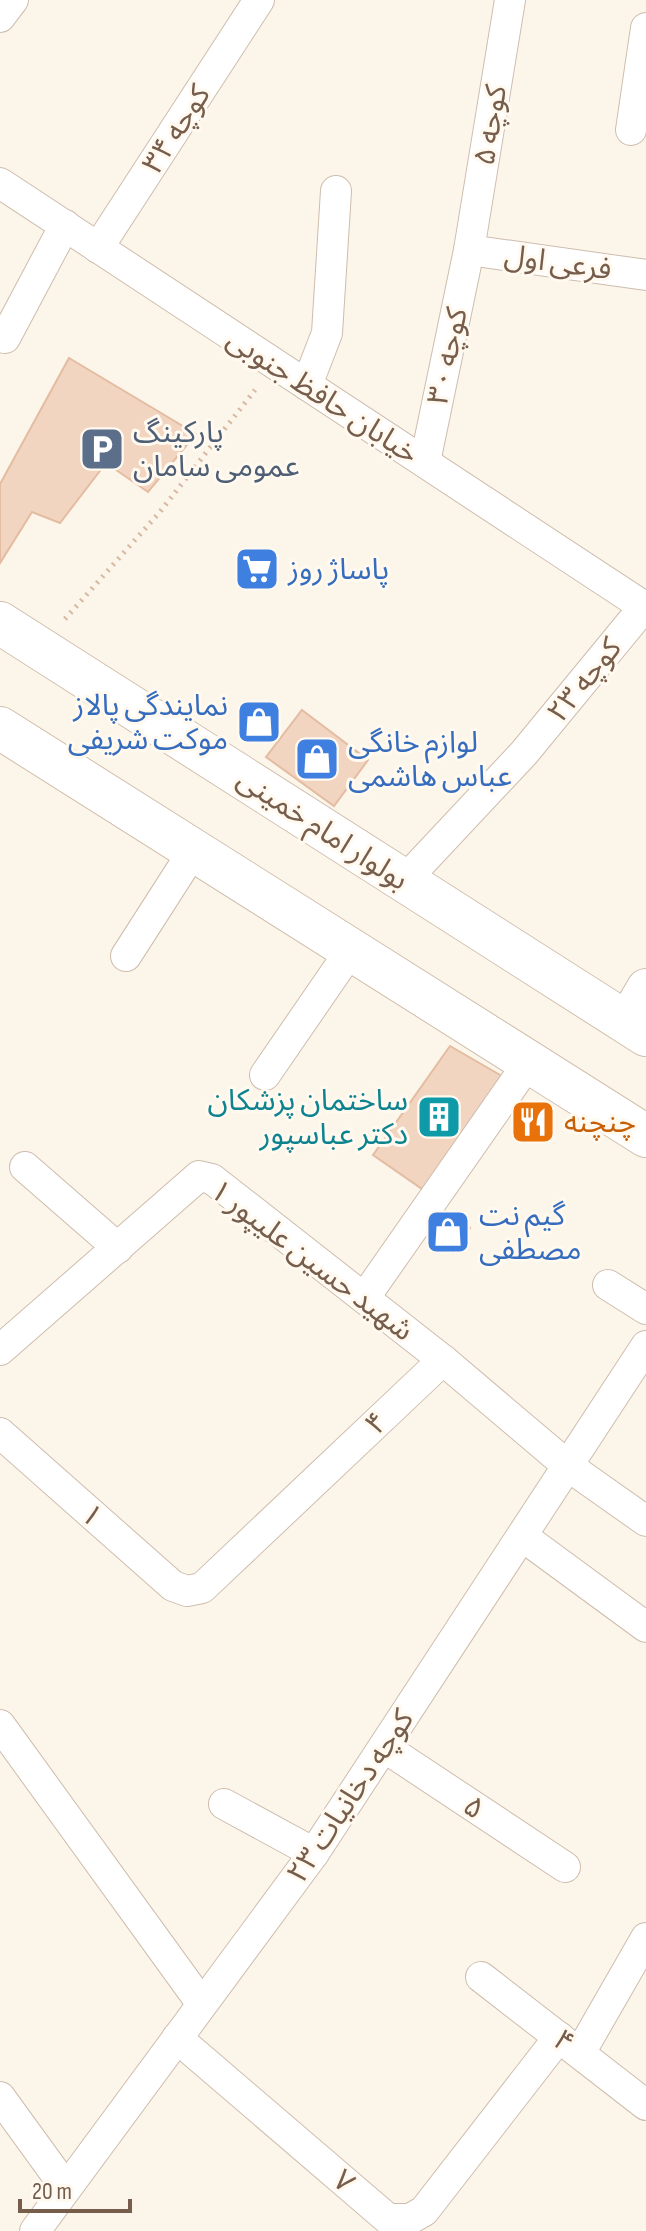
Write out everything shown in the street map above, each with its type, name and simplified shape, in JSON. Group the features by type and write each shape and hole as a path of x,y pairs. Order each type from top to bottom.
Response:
{"main road":[{"name":"بولوار امام خمینی","path":"0,623 404,881 639,1015"},
{"path":"0,728 646,1136"}],"street":[{"path":"0,17 13,0"},
{"name":"کوچه ۵","path":"469,250 510,0"},
{"name":"کوچه ۳۴","path":"98,248 256,5"},
{"path":"631,130 646,28"},
{"name":"خیابان حافظ جنوبی","path":"0,183 645,608"},
{"path":"307,385 327,333 336,191"},
{"path":"5,338 65,225"},
{"name":"فرعی اول","path":"469,250 646,275"},
{"name":"کوچه ۳۰","path":"425,462 469,250"},
{"name":"کوچه ۲۳","path":"404,881 524,753 645,608"},
{"path":"126,956 194,850"},
{"path":"265,1075 351,950"},
{"path":"365,1297 529,1062"},
{"path":"25,1167 118,1248"},
{"name":"شهید حسین علیپور ۱","path":"0,1350 199,1176 212,1179 443,1360"},
{"path":"608,1285 646,1309"},
{"name":"کوچه دخانیات ۲۳","path":"35,2231 314,1853 646,1346"},
{"path":"443,1360 568,1466 646,1521"},
{"name":"۴","path":"187,1591 202,1588 443,1360"},
{"name":"۱","path":"0,1433 173,1586 187,1591"},
{"path":"522,1536 646,1627"},
{"path":"0,1725 202,2004"},
{"name":"۵","path":"384,1747 565,1867"},
{"path":"224,1804 314,1853"},
{"path":"570,2045 646,1938"},
{"name":"۴","path":"481,1977 646,2105"},
{"name":"۷","path":"177,2038 388,2219 410,2219 424,2211 570,2045"},
{"path":"0,2097 66,2188"}],"path":[{"path":"39,648 159,513 276,364"}],"building":[{"name":"پارکینگ عمومی سامان","path":"69,358 196,434 148,492 106,463 60,523 32,512 0,563 0,484"},
{"name":"لوازم خانگی عباس هاشمی","path":"302,710 368,760 334,806 266,757"},
{"name":"ساختمان پزشکان دکتر عباسپور","path":"450,1046 507,1079 425,1191 373,1155"},
{"name":"گیم نت مصطفی","path":"444,1210 470,1228 453,1253 426,1236"}],"place":[{"name":"پارکینگ عمومی سامان","path":"102,449"},
{"name":"پاساژ روز","path":"257,569"},
{"name":"نمایندگی پالاز موکت شریفی","path":"259,722"},
{"name":"لوازم خانگی عباس هاشمی","path":"317,759"},
{"name":"ساختمان پزشکان دکتر عباسپور","path":"439,1117"},
{"name":"چنچنه","path":"533,1122"},
{"name":"گیم نت مصطفی","path":"448,1232"}]}
